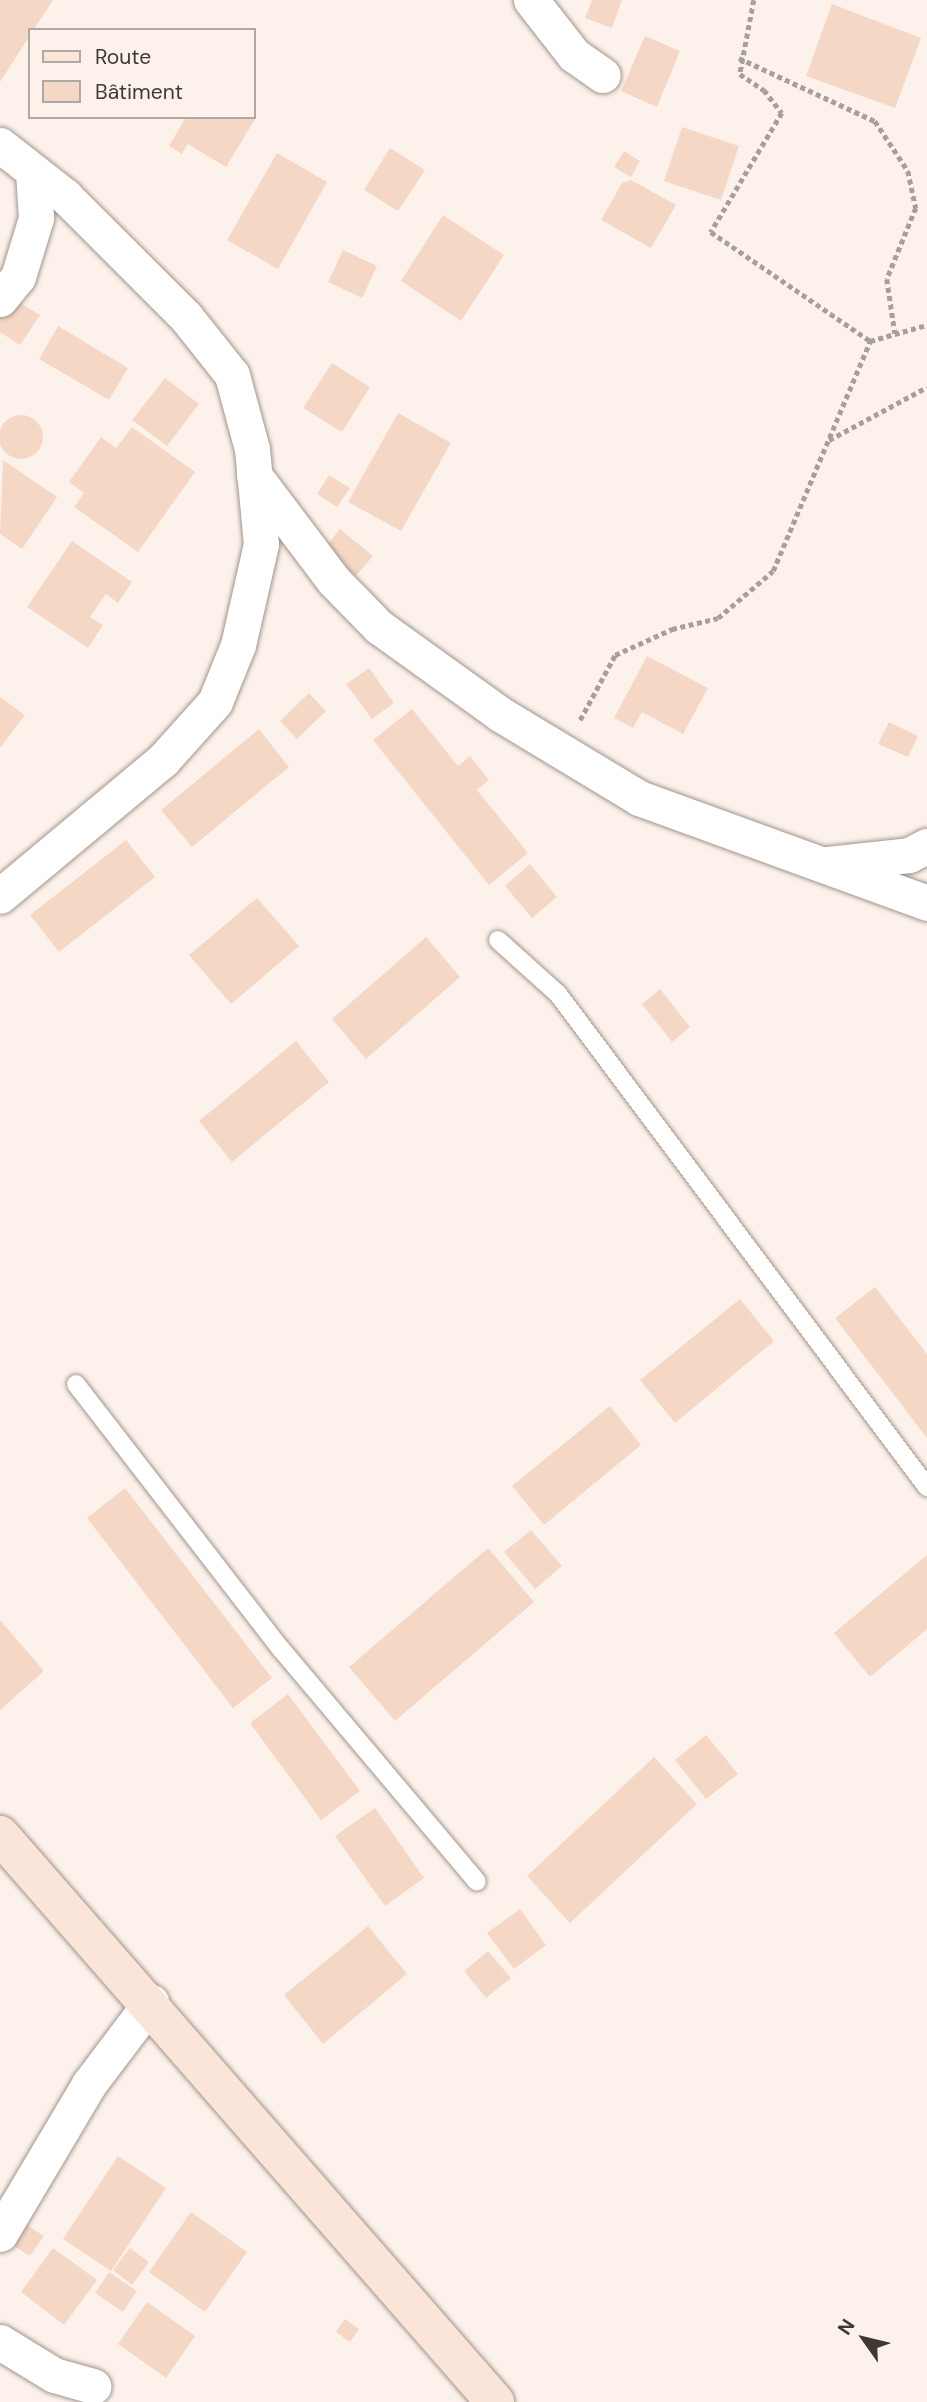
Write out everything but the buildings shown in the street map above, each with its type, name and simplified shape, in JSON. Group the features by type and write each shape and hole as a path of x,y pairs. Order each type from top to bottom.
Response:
{"main road":[{"path":"0,1835 151,2002 495,2402"}],"street":[{"path":"531,0 574,55 603,75"},
{"path":"0,145 33,172 186,317 232,375 254,475 261,544 238,645 215,702 163,760 0,896"},
{"path":"0,299 18,277 36,218 33,172"},
{"path":"254,475 333,580 379,627 563,752 639,798 927,903"},
{"path":"821,864 909,855 927,846"},
{"path":"0,2234 89,2084 151,2002"},
{"path":"0,2342 54,2375 93,2386"}],"lane":[{"path":"498,940 558,994 927,1487"},
{"path":"76,1384 281,1649 477,1882"}],"path":[{"path":"754,0 738,58 740,74 764,90 782,113 711,232 870,341"},
{"path":"738,58 875,121 908,171 916,208 887,279 895,333"},
{"path":"563,752 615,655 672,629 718,618 773,570 870,341 927,325"},
{"path":"828,440 927,387"}]}
